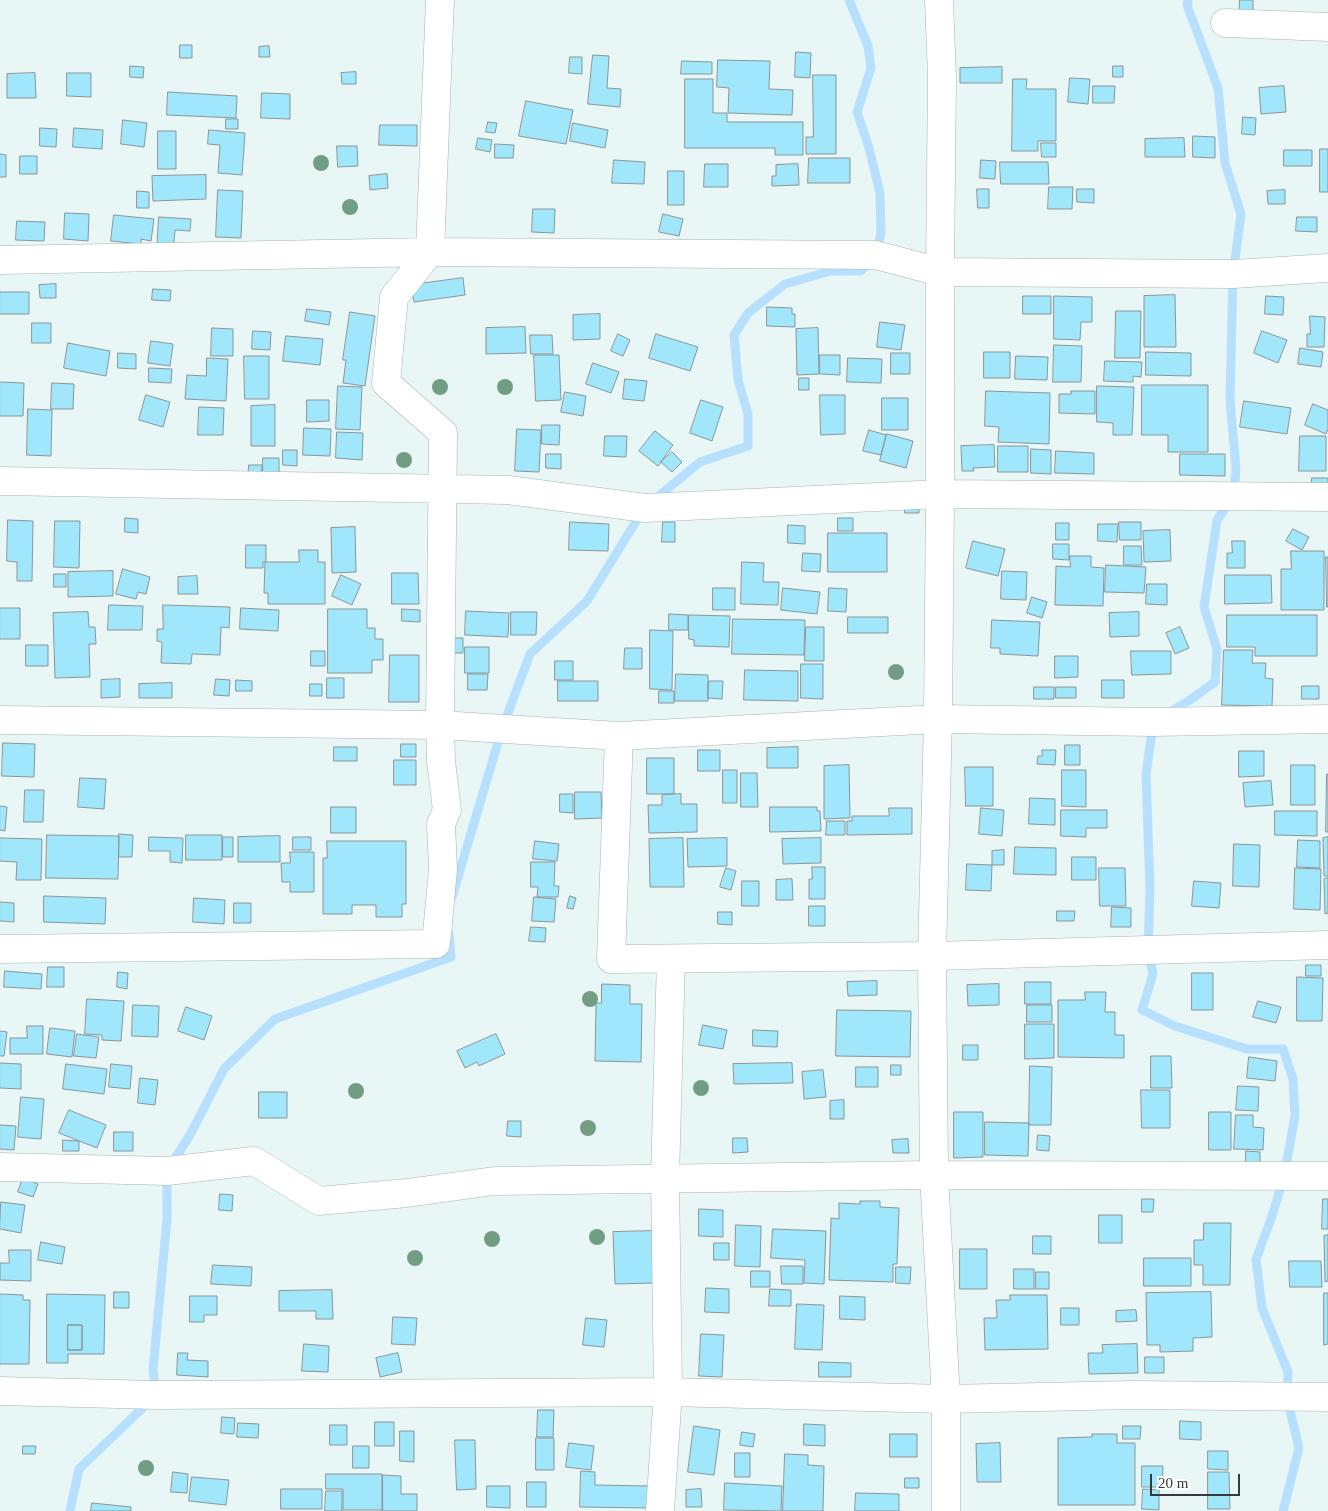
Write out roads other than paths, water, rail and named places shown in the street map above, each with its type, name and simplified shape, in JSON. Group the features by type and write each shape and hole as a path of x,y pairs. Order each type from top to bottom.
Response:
{"street":[{"path":"0,949 436,944 443,870 441,824 447,810 441,761 440,725 443,433 386,383 394,297 430,252 440,0"},
{"path":"939,0 942,77 940,494 938,719 932,956 934,1175 946,1398 946,1511"},
{"path":"1225,23 1328,27"},
{"path":"0,260 430,252 876,255 940,272 1234,274 1328,268"},
{"path":"0,481 508,490 645,508 940,494 1328,497"},
{"path":"0,720 440,725 619,736 938,719 1153,722 1328,719"},
{"path":"619,736 611,959 932,956 1328,945"},
{"path":"660,1511 668,1392 665,1178 671,958"},
{"path":"0,1167 167,1171 254,1161 319,1201 408,1193 494,1181 934,1175 1328,1176"},
{"path":"0,1391 156,1395 668,1392 946,1398 1133,1394 1328,1397"}],"waterway":[{"path":"654,500 700,462 748,446 748,414 738,380 734,335 748,313 785,284 831,271 861,271 876,255 881,233 880,193 869,148 857,112 871,68 868,46 849,0"},
{"path":"1168,713 1215,682 1217,649 1204,607 1217,520 1234,496 1236,468 1230,400 1233,274 1241,214 1225,163 1218,88 1187,5 1188,0"},
{"path":"452,897 502,729 530,654 587,601 643,510"},
{"path":"1153,725 1146,774 1150,890 1148,950 1153,974 1142,1010 1175,1026 1247,1049 1283,1049 1293,1079 1295,1116 1284,1177 1256,1259 1262,1308 1288,1372 1287,1398 1299,1448 1283,1511"},
{"path":"70,1511 79,1469 156,1395 153,1370 167,1219 167,1171 190,1135 224,1069 275,1019 451,957 449,934"}]}
